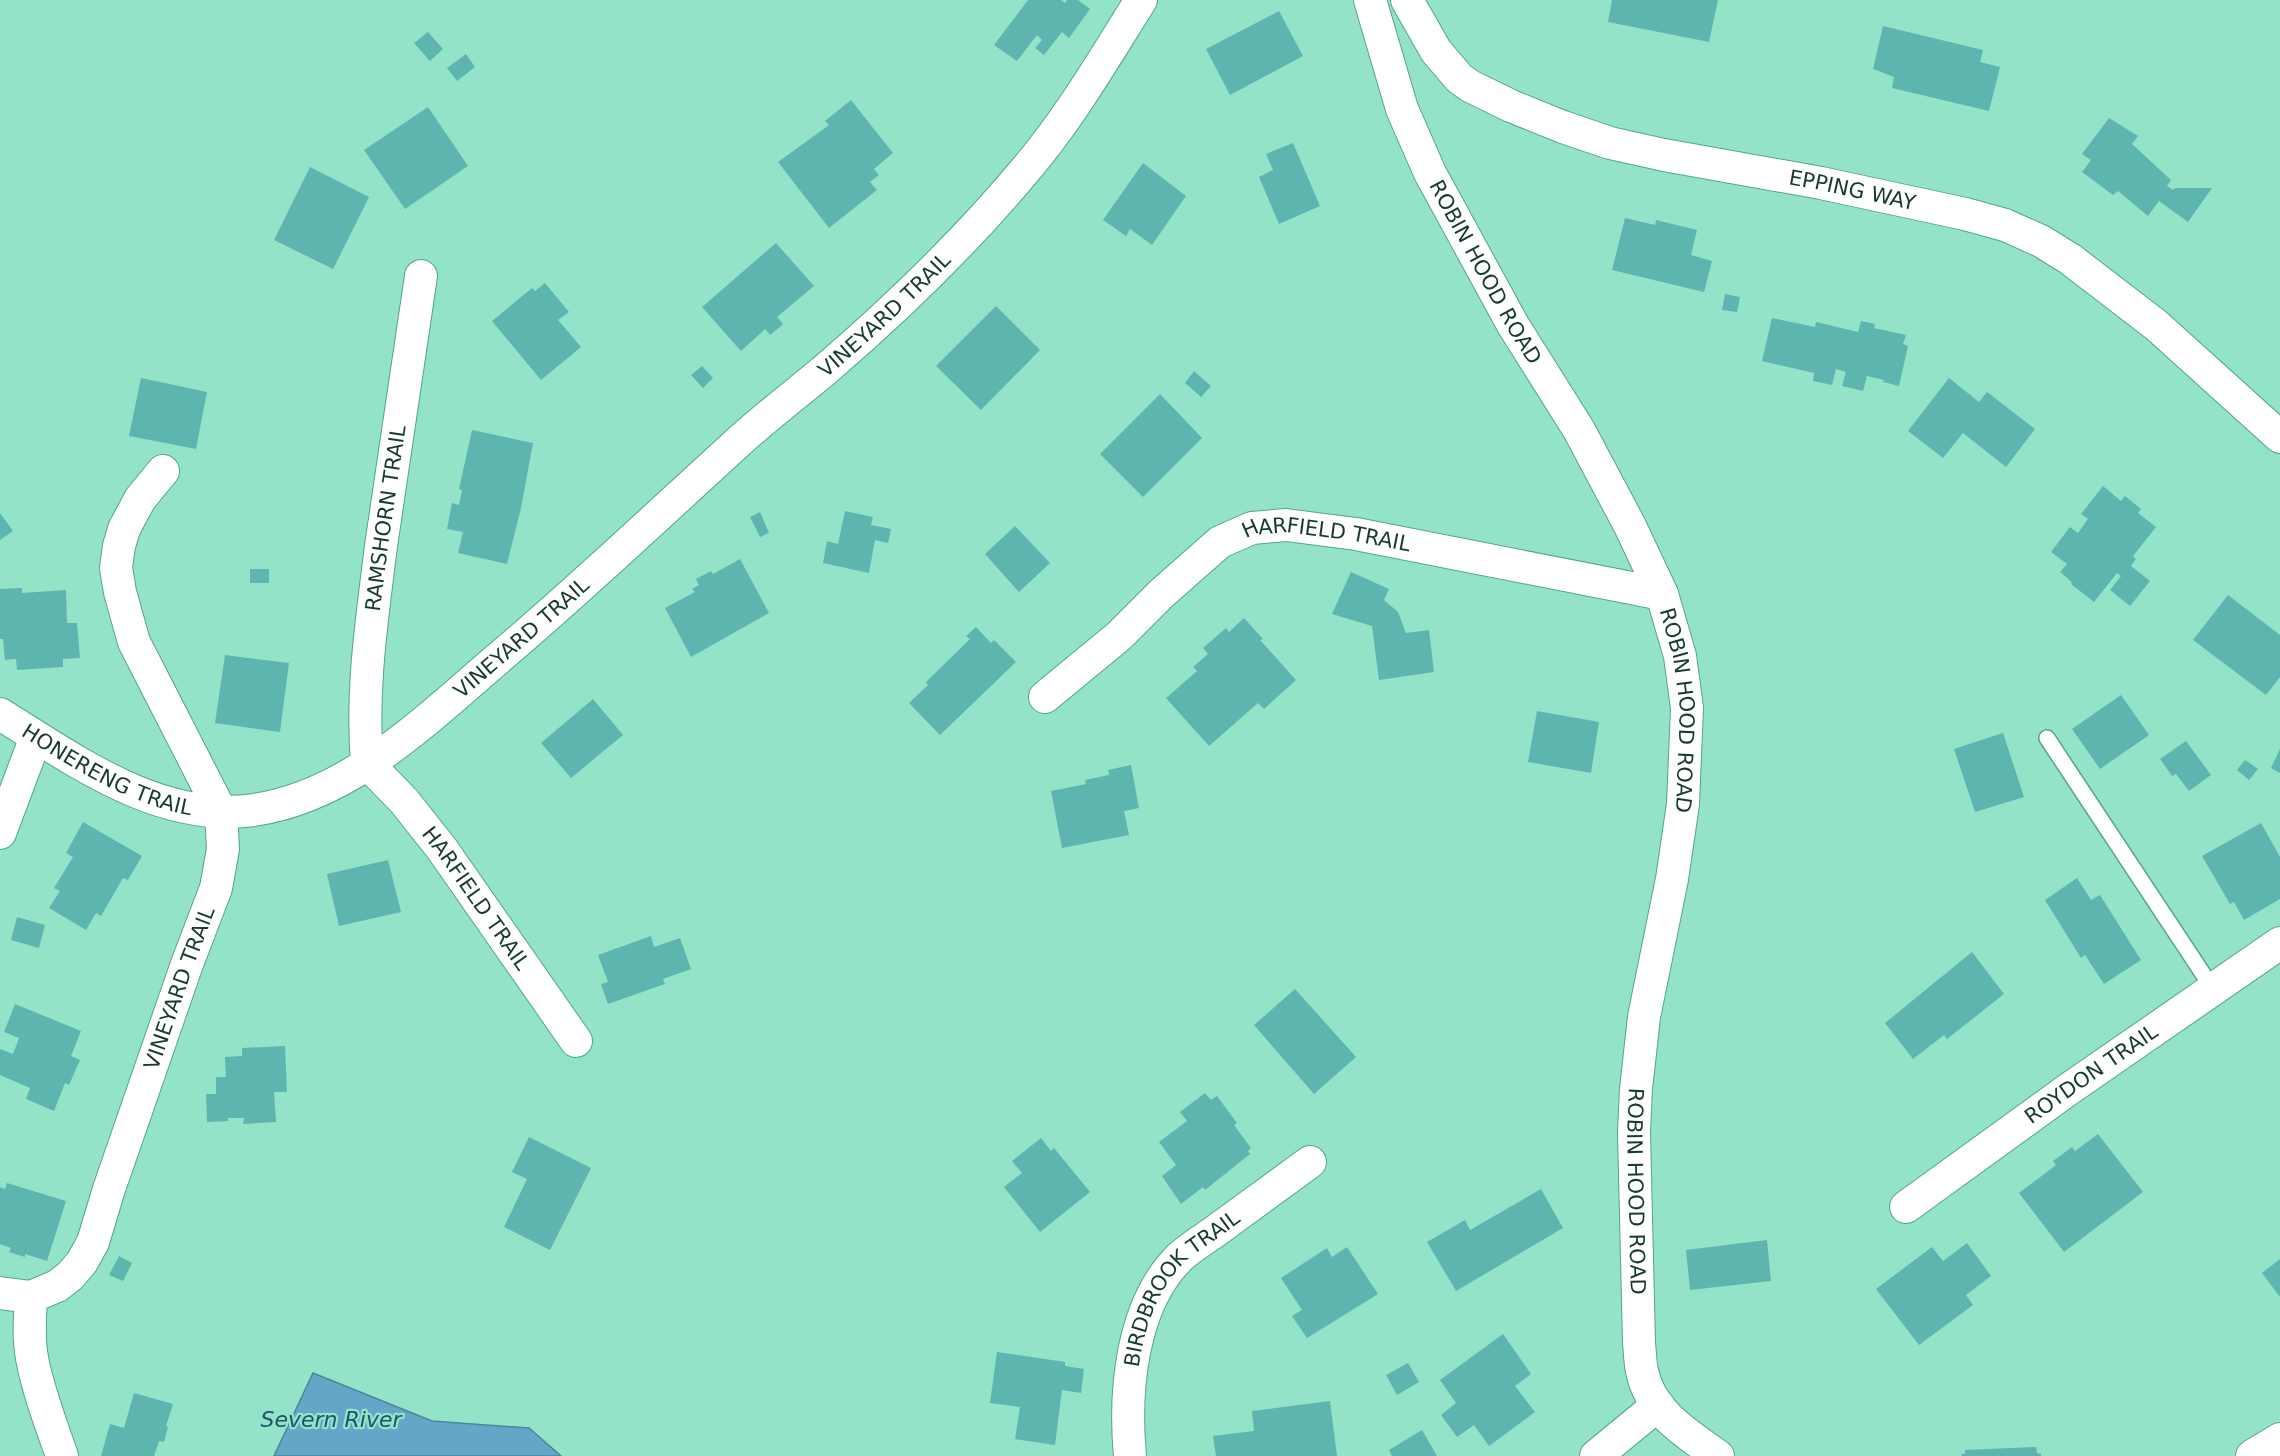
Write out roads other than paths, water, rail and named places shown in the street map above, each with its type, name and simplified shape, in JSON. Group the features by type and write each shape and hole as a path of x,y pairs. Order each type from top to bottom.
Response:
{"street":[{"name":"VINEYARD TRAIL","path":"32,1297 57,1286 70,1276 82,1262 93,1242 109,1189 187,964 216,888 223,849 221,812 243,811 280,804 324,789 407,735 532,629 755,427 826,369 893,309 970,231 1027,169 1059,128 1141,0"},
{"name":"ROBIN HOOD ROAD","path":"1370,0 1402,109 1430,173 1514,325 1579,430 1630,526 1662,594 1680,656 1687,708 1683,804 1672,879 1644,1017 1636,1089 1634,1132 1639,1343 1642,1372 1648,1389 1658,1405 1680,1430 1718,1456"},
{"name":"EPPING WAY","path":"1407,0 1436,51 1459,78 1470,86 1511,106 1563,127 1610,143 1653,153 1821,183 1965,214 2005,225 2041,241 2070,259 2156,325 2280,437"},
{"name":"RAMSHORN TRAIL","path":"366,763 364,708 367,651 421,276"},
{"path":"163,471 140,499 124,530 116,568 120,592 134,642 221,812"},
{"name":"HARFIELD TRAIL","path":"1045,697 1119,636 1161,594 1220,542 1252,528 1286,525 1356,534 1662,594"},
{"name":"HONERENG TRAIL","path":"0,714 87,769 130,789 188,807 221,812"},
{"path":"0,833 36,737"},
{"name":"HARFIELD TRAIL","path":"366,763 404,801 442,849 576,1041"},
{"name":"ROYDON TRAIL","path":"1906,1208 2066,1091 2280,943"},
{"name":"BIRDBROOK TRAIL","path":"1130,1456 1131,1367 1141,1325 1155,1289 1180,1257 1310,1162"},
{"path":"0,1293 32,1297 29,1331 32,1356 37,1381 62,1456"},
{"path":"1596,1456 1658,1405"},
{"path":"2252,1456 2280,1438"}],"lane":[{"path":"2047,738 2213,989"}],"water":[{"name":"Severn River","path":"313,1373 432,1421 529,1428 561,1456 274,1456"}]}
